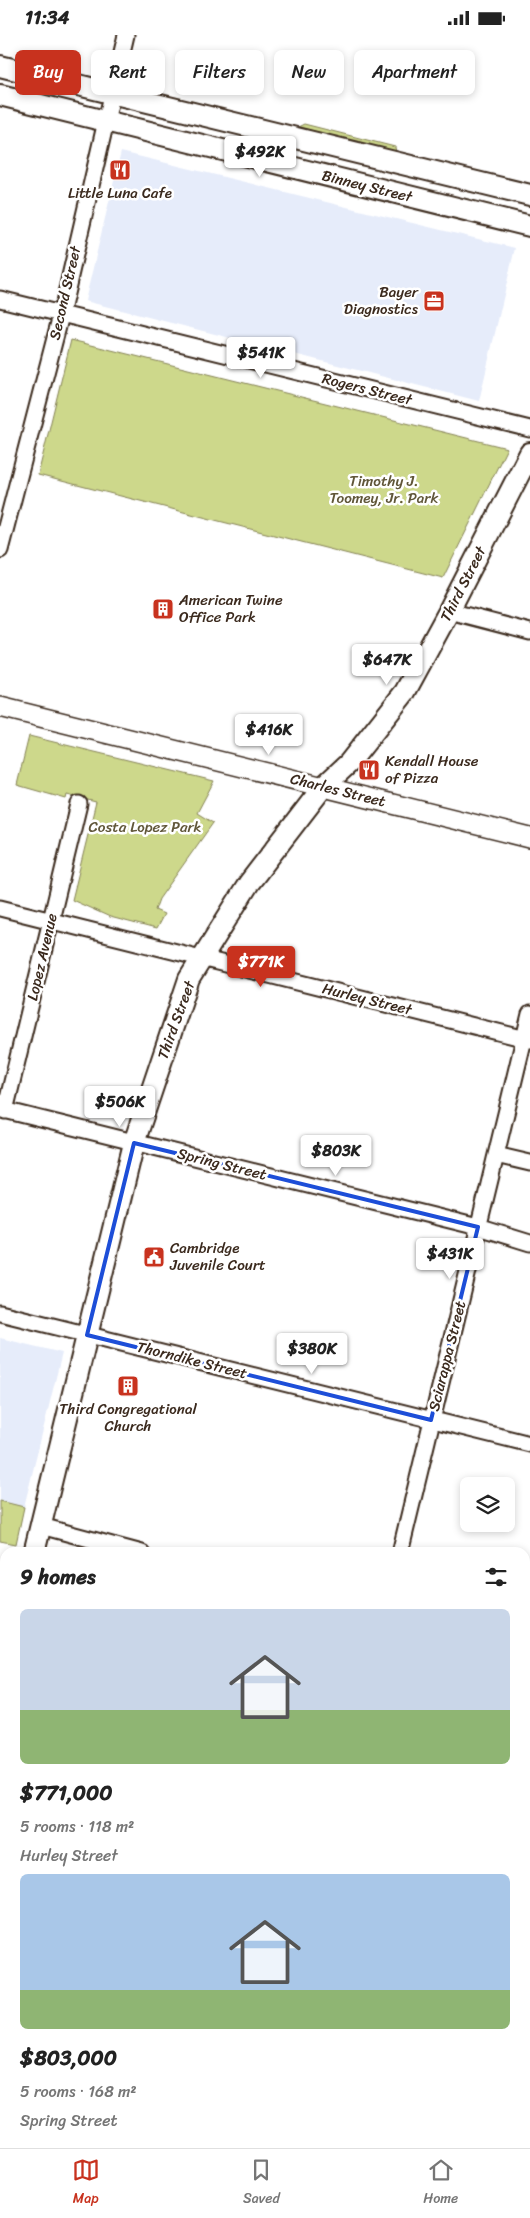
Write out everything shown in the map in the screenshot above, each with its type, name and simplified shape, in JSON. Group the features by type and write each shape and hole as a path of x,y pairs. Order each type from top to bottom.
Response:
{"main road":[{"name":"Binney Street","path":"0,66 91,88"},
{"name":"Binney Street","path":"0,95 530,226"},
{"name":"Binney Street","path":"120,95 530,195"},
{"name":"Third Street","path":"35,1547 134,1143 189,979 249,883 323,787 349,763 387,717 421,665 530,453"}],"street":[{"name":"Second Street","path":"122,50 126,35"},
{"name":"Second Street","path":"0,550 6,504 61,315 112,95"},
{"name":"Rogers Street","path":"0,299 530,429"},
{"path":"449,611 530,632"},
{"name":"Charles Street","path":"0,707 530,838"},
{"name":"Lopez Avenue","path":"3,1110 79,804"},
{"name":"Hurley Street","path":"0,907 527,1039"},
{"name":"Sciarappa Street","path":"401,1547 478,1227 527,1039 530,1014"},
{"name":"Spring Street","path":"3,1110 478,1227 530,1243"},
{"path":"496,1155 530,1163"},
{"name":"Thorndike Street","path":"0,1313 530,1444"},
{"path":"40,1526 119,1547"}],"highlighted area":[{"path":"134,1143 478,1227 431,1420 87,1335"}],"shaded area":[{"path":"121,152 515,248 479,401 85,301"},
{"path":"0,1338 62,1353 24,1507 0,1501"}],"green space":[{"path":"304,124 395,147 396,152 298,127"},
{"name":"Timothy J. Toomey, Jr. Park","path":"71,340 507,448 443,578 38,475"},
{"name":"Costa Lopez Park","path":"29,736 214,781 197,813 213,823 159,899 155,910 164,914 156,929 110,917 72,900 96,802 67,795 66,799 17,785"},
{"path":"0,1501 24,1507 16,1544 0,1541"}],"place":[{"name":"Little Luna Cafe","path":"120,170"},
{"name":"Bayer Diagnostics","path":"434,301"},
{"name":"American Twine Office Park","path":"163,609"},
{"name":"Kendall House of Pizza","path":"369,770"},
{"name":"Cambridge Juvenile Court","path":"154,1257"},
{"name":"Third Congregational Church","path":"128,1386"}]}
